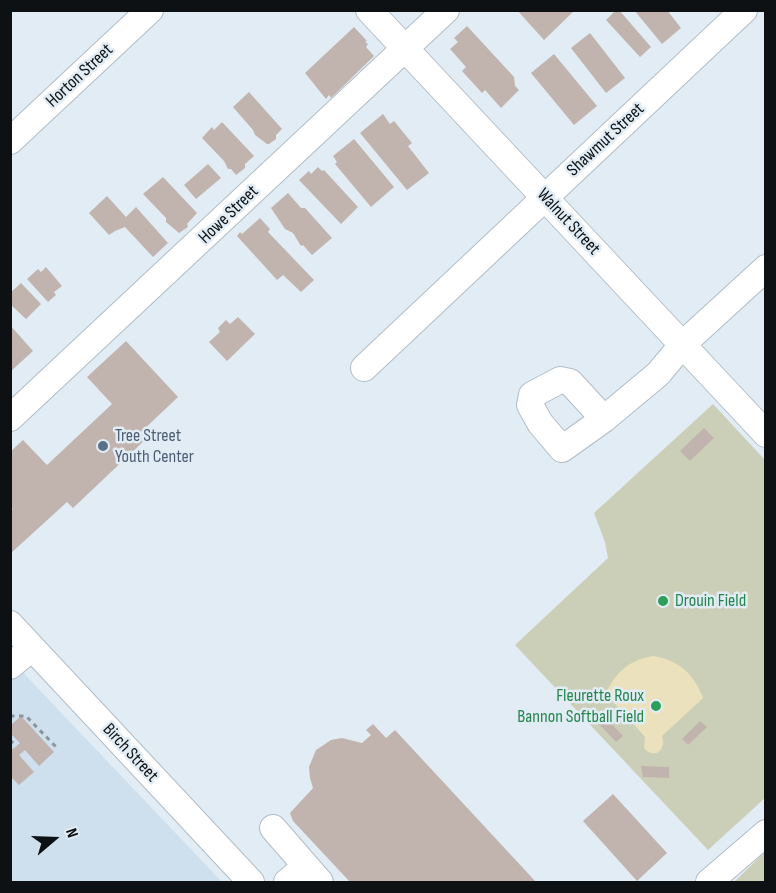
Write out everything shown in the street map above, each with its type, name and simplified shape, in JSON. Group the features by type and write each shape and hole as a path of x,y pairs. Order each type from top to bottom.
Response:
{"street":[{"name":"Horton Street","path":"10,141 150,10"},
{"name":"Walnut Street","path":"369,10 765,434"},
{"name":"Howe Street","path":"10,418 446,10"},
{"name":"Shawmut Street","path":"364,368 744,10"},
{"path":"604,418 658,374 683,344 765,268"},
{"name":"Birch Street","path":"10,624 250,882"},
{"path":"10,666 32,648"},
{"path":"273,828 304,877"},
{"path":"709,882 765,832"}],"path":[{"path":"10,716 26,716 58,749"},
{"path":"10,740 16,746"}],"shaded area":[{"path":"10,658 31,681 222,882 11,882"}],"green space":[{"name":"Drouin Field","path":"713,404 765,460 765,798 708,850 515,645 608,558 605,542 594,513"},
{"path":"765,852 765,882 734,882"}],"sand":[{"path":"653,656 671,661 690,675 703,698 662,736 663,745 659,752 655,753 648,752 644,748 645,737 606,694 614,679 624,668"}],"building":[{"path":"517,10 575,10 544,40"},
{"path":"616,10 619,10 651,47 640,57 606,20"},
{"path":"634,10 667,10 681,28 662,44"},
{"path":"467,26 514,77 515,86 519,90 501,108 485,90 482,93 462,71 466,67 450,49 458,42 454,38"},
{"path":"354,27 367,41 365,42 368,44 366,47 374,56 331,98 329,95 326,99 305,73"},
{"path":"590,33 625,78 606,93 571,48"},
{"path":"554,54 597,106 574,125 531,73"},
{"path":"249,92 282,129 276,135 276,139 269,144 255,135 233,107"},
{"path":"383,114 390,124 394,121 412,143 408,146 429,173 407,190 360,133"},
{"path":"222,122 254,156 236,175 228,169 224,161 202,138 212,127 214,130"},
{"path":"354,139 394,187 371,207 335,164 337,162 333,156"},
{"path":"208,164 221,178 196,199 184,185"},
{"path":"318,167 324,170 358,207 341,224 299,180 309,171 311,174"},
{"path":"163,177 197,213 187,224 188,227 179,233 166,222 166,218 143,194"},
{"path":"288,193 332,238 312,255 303,245 301,246 293,233 285,229 271,208"},
{"path":"107,196 126,217 136,207 168,243 153,257 125,227 109,235 89,213"},
{"path":"260,218 270,229 268,232 314,280 301,292 283,275 277,280 237,236"},
{"path":"46,267 62,286 54,292 56,295 48,302 27,279 38,269 41,272"},
{"path":"21,283 41,304 26,319 10,304 10,293"},
{"path":"238,317 255,334 227,361 209,342 220,332 218,328 226,320 230,324"},
{"path":"10,325 33,351 10,372"},
{"name":"Tree Street Youth Center","path":"126,341 178,397 140,433 146,439 73,508 67,502 10,554 10,511 13,509 10,506 10,452 23,440 47,465 112,404 87,377"},
{"path":"704,428 714,438 690,461 680,451"},
{"path":"21,716 54,752 39,766 25,750 19,755 34,772 19,785 10,776 10,746 13,749 20,743 10,733 10,726"},
{"path":"605,717 623,736 616,742 599,724"},
{"path":"700,721 707,727 688,745 682,739"},
{"path":"373,724 386,738 395,730 536,882 350,882 293,821 290,813 313,788 309,767 316,750 331,740 342,738 362,743 371,735 366,730"},
{"path":"641,766 669,767 669,778 643,777"},
{"path":"613,794 667,853 637,881 583,821"}],"place":[{"name":"Tree Street Youth Center","path":"103,446"},
{"name":"Drouin Field","path":"663,601"},
{"name":"Fleurette Roux Bannon Softball Field","path":"656,706"}]}
